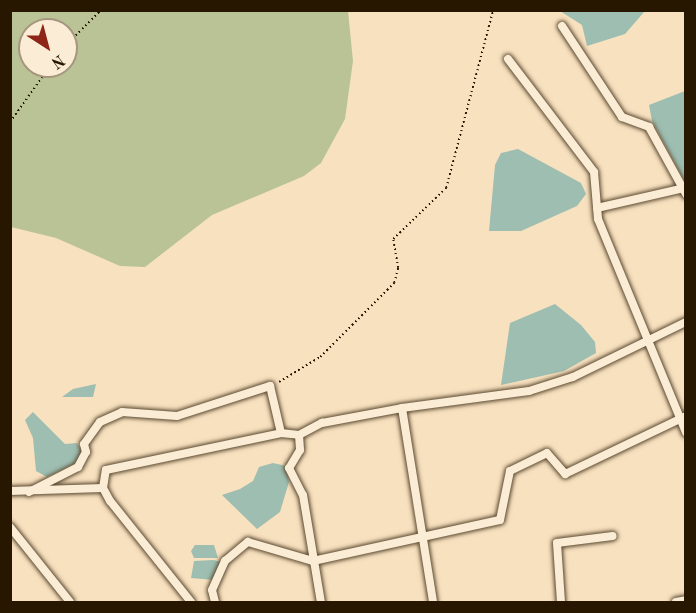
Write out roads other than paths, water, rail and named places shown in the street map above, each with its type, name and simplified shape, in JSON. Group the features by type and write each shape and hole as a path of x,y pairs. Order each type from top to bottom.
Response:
{"street":[{"path":"562,26 622,117 649,127 684,190 597,208"},
{"path":"508,58 594,172 597,208 648,338 683,418 686,433"},
{"path":"191,603 103,488 106,470 281,433 299,435 322,423 402,408 529,391 573,378 648,338 686,322"},
{"path":"29,492 78,467 86,452 84,444 107,418 122,412 158,417 200,412 270,386 281,433"},
{"path":"402,408 433,603"},
{"path":"215,603 212,590 225,561 248,542 313,561 500,520 510,471 548,453 566,474 683,418"},
{"path":"299,435 300,450 290,468 303,495 321,603"},
{"path":"10,491 103,488"},
{"path":"10,527 70,603"},
{"path":"561,603 557,543 613,536"},
{"path":"676,603 686,600"}]}
